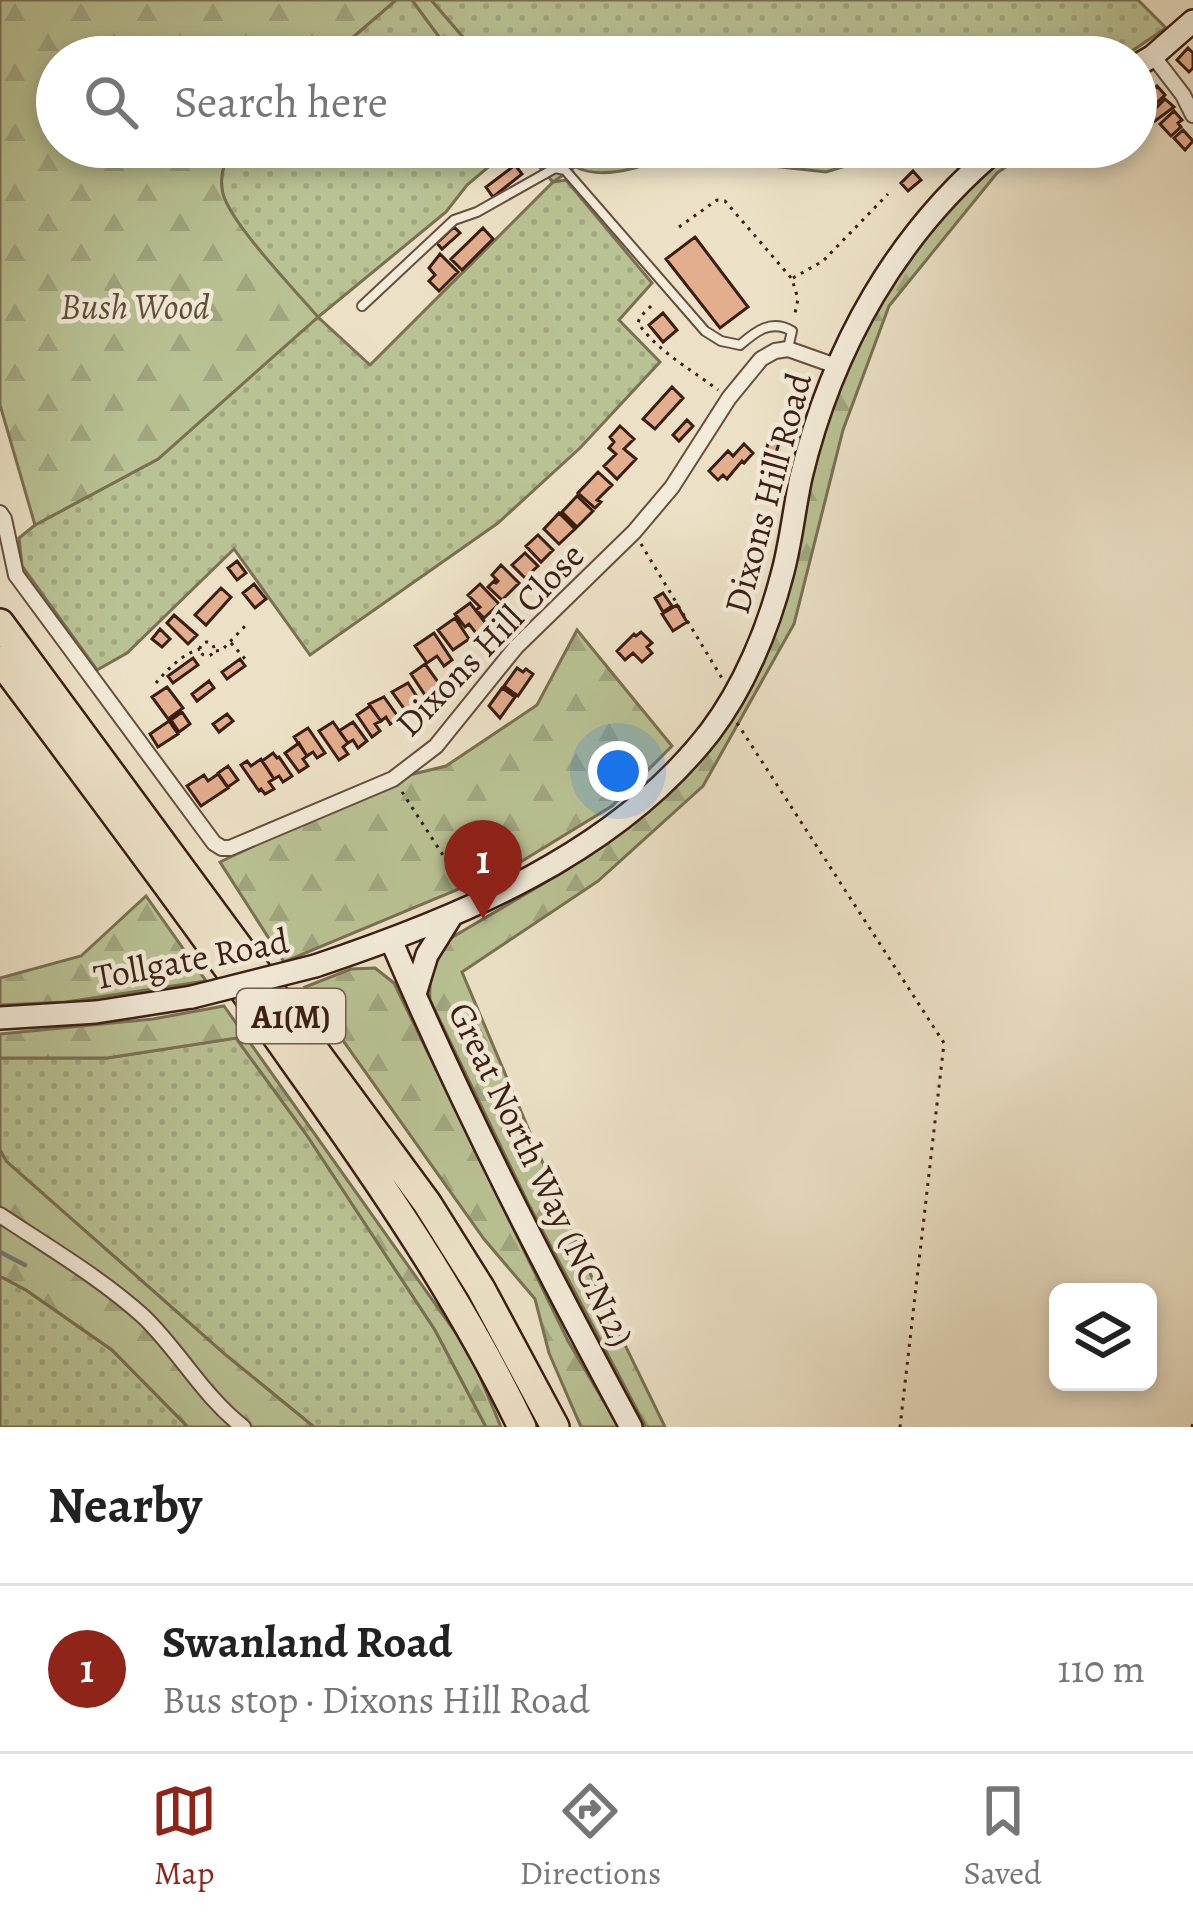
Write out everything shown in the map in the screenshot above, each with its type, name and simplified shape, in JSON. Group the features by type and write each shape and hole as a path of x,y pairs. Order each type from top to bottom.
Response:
{"highway":[{"name":"A1(M)","path":"0,623 427,1203 481,1289 555,1427"},
{"name":"A1(M)","path":"0,660 227,966 369,1168 452,1297 522,1427"}],"street":[{"path":"1157,51 1193,22"},
{"path":"1157,72 1183,95 1193,116"},
{"name":"Dixons Hill Road","path":"391,940 563,857 643,803 710,732 760,640 782,576 818,415 836,366 859,318 915,232 978,168"},
{"path":"788,350 836,366"},
{"name":"Dixons Hill Close","path":"0,513 16,575 214,842 230,848 393,779 436,746 516,646 634,532 672,487 729,398 761,359 788,350"},
{"path":"415,994 427,955 453,914"},
{"path":"391,940 516,1210 631,1427"},
{"name":"Tollgate Road","path":"0,1018 96,1012 192,997 315,966 391,940"},
{"path":"0,1215 146,1320 220,1409 243,1427"}],"lane":[{"path":"362,306 454,220 555,168 565,170 705,332 740,345 772,324 792,331 788,350"}],"path":[{"path":"792,279 823,261 888,194"},
{"path":"679,226 717,200 725,201 792,279 798,299 792,331"},
{"path":"651,305 638,323 644,331 662,350 729,398"},
{"path":"634,532 732,697 737,723 944,1043 900,1427"},
{"path":"200,649 208,656 222,650 248,624"},
{"path":"156,683 202,645 208,642 214,651"},
{"path":"229,642 246,660"},
{"path":"393,779 466,891"}],"green space":[{"name":"Bush Wood","path":"0,0 396,0 354,36 36,36 36,168 224,168 223,194 228,207 318,317 158,459 35,525 0,405"},
{"path":"396,0 412,0 439,36 354,36"},
{"path":"412,0 431,0 462,36 439,36"},
{"path":"431,0 1138,0 1166,28 1154,36 462,36"},
{"path":"224,168 487,168 446,212 318,317 370,365 553,182 566,180 652,283 619,320 660,362 580,448 498,523 310,655 234,549 127,653 97,670 22,566 19,538 158,459 317,317 238,222 228,207 222,182"},
{"path":"540,168 574,168 553,182"},
{"path":"578,168 631,168 604,173"},
{"path":"790,168 839,168 826,172"},
{"path":"1004,168 889,306 843,430 794,624 703,786 598,881 462,972 586,1265 665,1427 646,1427 528,1203 430,1000 432,975 451,938 568,869 645,812 727,718 804,498 839,374 864,318 939,210 982,169"},
{"path":"577,630 672,746 612,806 514,866 284,962 220,862 393,779 446,766 537,705"},
{"path":"146,896 206,981 66,1002 0,1005 0,978 81,956"},
{"path":"375,968 394,983 568,1341 619,1427 581,1427 549,1353 535,1299 484,1239 305,987 351,969"},
{"path":"224,1006 470,1353 501,1427 486,1427 435,1330 306,1134 236,1038 107,1058 0,1058 0,1034 153,1019"},
{"path":"236,1038 306,1134 435,1330 486,1427 314,1427 227,1356 6,1161 0,1150 0,1058 107,1058"},
{"path":"0,1150 6,1161 227,1356 314,1427 188,1427 112,1350 0,1276"},
{"path":"0,1276 112,1350 188,1427 0,1427"}],"building":[{"path":"1188,48 1193,53 1189,72 1177,60"},
{"path":"1165,99 1174,107 1157,120 1157,107"},
{"path":"1174,111 1182,120 1171,136 1160,124"},
{"path":"1183,130 1193,141 1185,150 1174,138"},
{"path":"511,168 522,174 493,197 486,187"},
{"path":"913,171 921,180 908,191 901,183"},
{"path":"454,227 460,233 442,249 437,243"},
{"path":"483,228 493,239 462,270 451,259"},
{"path":"695,237 748,307 720,328 666,259"},
{"path":"440,254 458,272 439,291 429,281 435,275 429,268"},
{"path":"663,313 677,330 663,342 649,325"},
{"path":"672,387 683,398 655,429 643,419"},
{"path":"687,420 693,426 679,441 673,435"},
{"path":"620,426 634,439 624,449 636,459 617,479 604,466 616,454 609,448 614,442 610,437"},
{"path":"769,440 779,443 774,460 764,457"},
{"path":"744,444 753,453 727,479 723,475 718,480 709,471 728,451 733,456"},
{"path":"598,472 612,485 595,508 578,493"},
{"path":"577,496 593,511 577,527 562,512"},
{"path":"559,513 575,529 559,544 544,529"},
{"path":"538,535 553,550 541,562 526,546"},
{"path":"525,553 538,566 525,578 512,565"},
{"path":"237,561 246,573 237,580 228,568"},
{"path":"501,565 519,583 502,600 488,587 498,581 492,575"},
{"path":"254,584 266,599 255,608 243,593"},
{"path":"480,584 499,604 484,618 468,595"},
{"path":"221,588 231,597 206,625 195,615"},
{"path":"663,593 672,606 663,612 655,598"},
{"path":"470,603 490,629 479,637 455,614"},
{"path":"677,605 687,622 673,631 662,614"},
{"path":"174,615 197,635 188,644 167,623"},
{"path":"455,618 469,639 453,650 438,630"},
{"path":"160,629 170,639 162,647 152,639"},
{"path":"641,632 652,643 647,647 652,653 642,662 633,653 625,660 617,651"},
{"path":"434,633 452,660 444,666 437,656 427,663 415,646"},
{"path":"193,658 198,665 173,683 168,676"},
{"path":"240,659 245,666 227,679 222,672"},
{"path":"425,664 441,686 425,695 411,674"},
{"path":"517,668 533,674 518,696 504,686"},
{"path":"209,681 214,688 197,701 192,694"},
{"path":"408,683 421,703 405,710 392,692"},
{"path":"167,687 183,708 168,719 152,697"},
{"path":"502,688 515,697 500,718 489,706"},
{"path":"384,697 399,718 390,724 386,717 381,721 369,704"},
{"path":"370,706 381,721 375,724 380,731 372,737 357,715"},
{"path":"182,712 190,724 179,732 171,720"},
{"path":"227,714 233,721 219,732 213,724"},
{"path":"169,721 178,734 158,747 150,734"},
{"path":"333,722 348,743 343,747 348,754 339,760 319,731"},
{"path":"353,722 367,741 358,748 339,731"},
{"path":"308,728 325,753 317,758 313,752 307,756 294,737"},
{"path":"299,743 308,766 299,772 285,753"},
{"path":"273,753 292,776 283,782 279,776 274,779 262,761"},
{"path":"261,759 274,779 269,782 274,789 265,794 241,765 247,761 251,766"},
{"path":"228,766 238,780 228,787 218,773"},
{"path":"218,774 228,788 201,806 187,786 204,775 208,781"}],"waterway":[{"path":"0,1252 25,1265"}],"place":[{"name":"Swanland Road","path":"483,919"}]}
